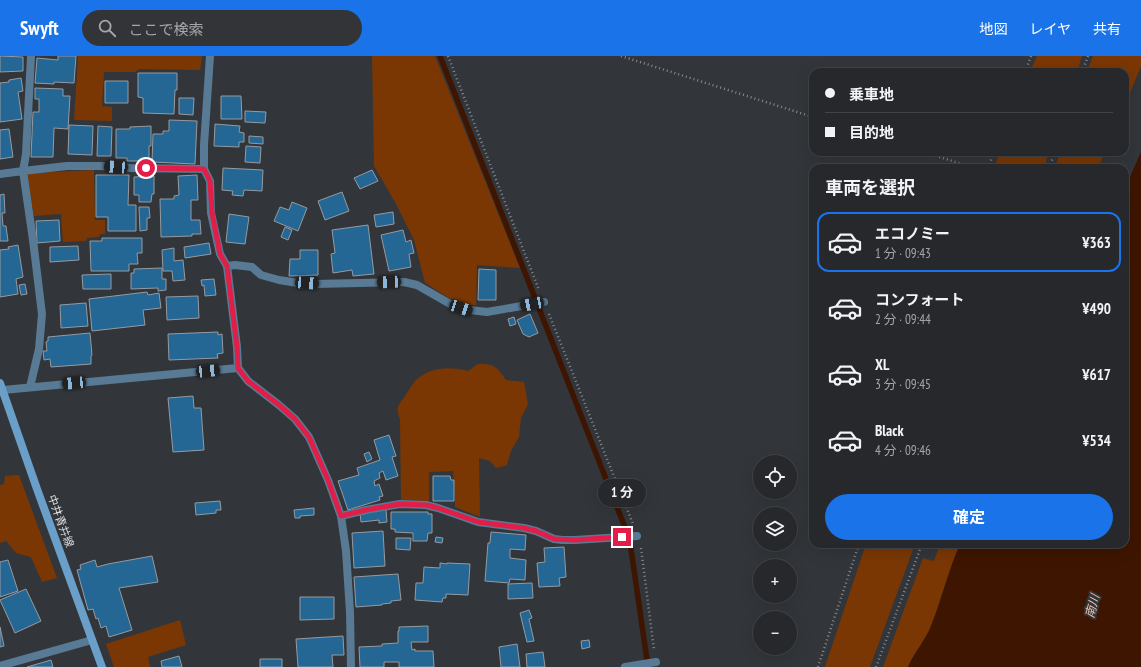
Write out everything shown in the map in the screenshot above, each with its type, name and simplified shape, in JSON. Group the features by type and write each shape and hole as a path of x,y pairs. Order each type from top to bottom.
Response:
{"main road":[{"name":"中井青井線","path":"1,386 102,667"}],"street":[{"path":"30,387 39,349 42,314 34,240 23,170 26,154 31,56"},
{"path":"210,56 204,146 204,169 210,181 212,213 220,254 227,266 237,347 238,368 248,381 295,419 309,437 328,480 341,516 346,551 350,612 351,667"},
{"path":"0,174 23,170 67,166 204,169"},
{"path":"227,266 235,265 252,267 261,275 298,283 404,282 416,285 452,305 470,310 487,312 544,302"},
{"path":"1,386 30,387 238,368"},
{"path":"341,516 400,504 426,505 478,522 536,531 554,539 575,540 637,536"},
{"path":"0,666 92,640"},
{"path":"625,667 656,662"}],"path":[{"path":"448,56 637,536 641,550 656,662"},
{"path":"621,56 809,116"},
{"path":"1026,68 1031,56"},
{"path":"1084,68 1088,56"},
{"path":"936,156 962,164"},
{"path":"818,667 858,548"},
{"path":"876,667 921,548"}],"shaded area":[{"path":"78,56 202,56 200,70 139,69 135,72 104,72 102,106 112,107 112,121 74,120"},
{"path":"372,56 435,56 520,268 477,265 476,305 469,305 456,301 425,283 414,240 396,204 374,166"},
{"path":"1037,56 1082,56 1078,68 1032,68"},
{"path":"1093,56 1141,56 1141,66 1129,95 1129,68 1088,68"},
{"path":"998,156 1048,156 1045,164 996,164"},
{"path":"1059,156 1103,156 1100,164 1056,164"},
{"path":"94,170 95,220 105,220 105,234 100,234 99,237 87,238 86,241 63,242 61,214 34,216 26,174"},
{"path":"478,364 492,365 506,380 524,382 528,404 521,418 519,437 511,451 507,465 496,468 490,461 479,458 480,517 455,507 453,471 429,472 429,501 401,500 399,405 415,382 428,372 447,368 468,371"},
{"path":"19,475 57,578 42,582 31,557 16,553 6,541 0,543 0,485 4,484 5,476"},
{"path":"865,548 914,548 870,667 825,667"},
{"path":"939,548 958,548 929,631 908,667 883,667 923,558 934,561"},
{"path":"180,620 186,645 148,657 150,667 114,667 106,644"}],"water":[{"name":"南川","path":"1141,152 1141,667 908,667 931,626 958,548 1129,548 1129,179"}],"building":[{"path":"0,56 23,57 23,71 0,72"},
{"path":"58,56 76,56 74,83 35,83 37,58 58,60"},
{"path":"138,73 177,73 177,90 175,90 174,114 143,113 143,98 138,97"},
{"path":"21,78 23,91 18,92 22,119 0,122 0,83"},
{"path":"105,81 128,81 128,103 105,103"},
{"path":"35,88 63,89 63,96 70,96 68,129 54,128 53,157 31,157 33,112 39,112 39,99 35,99"},
{"path":"221,96 241,96 242,119 221,119"},
{"path":"179,98 194,98 193,115 179,114"},
{"path":"245,111 266,112 265,123 245,122"},
{"path":"169,120 197,121 195,164 152,162 153,134 163,134 163,131 169,131"},
{"path":"215,124 240,126 239,132 244,133 244,142 239,142 239,147 214,146"},
{"path":"69,125 93,126 92,155 68,154"},
{"path":"98,126 112,127 111,156 97,156"},
{"path":"151,126 149,161 127,161 127,158 116,158 116,129"},
{"path":"9,129 13,157 0,159 0,130"},
{"path":"249,136 263,137 263,144 249,143"},
{"path":"246,146 261,147 260,163 245,162"},
{"path":"223,168 263,170 262,191 244,190 243,196 232,195 233,191 222,190"},
{"path":"372,170 378,181 360,189 354,178"},
{"path":"96,175 129,175 128,205 136,205 136,231 108,231 108,217 96,217"},
{"path":"197,175 198,200 191,200 191,220 200,220 201,234 192,234 192,236 161,237 160,199 174,199 174,196 179,195 178,176"},
{"path":"154,176 154,194 152,194 151,202 139,202 139,195 134,195 134,177"},
{"path":"342,192 349,211 325,220 318,201"},
{"path":"4,194 5,213 2,213 3,226 6,226 8,241 0,241 0,195"},
{"path":"292,202 307,208 298,231 274,221 280,207 289,210"},
{"path":"139,207 149,207 150,218 147,218 147,230 140,231"},
{"path":"393,212 394,224 376,227 374,215"},
{"path":"229,214 249,217 245,244 226,242"},
{"path":"59,220 60,241 37,243 36,221"},
{"path":"368,225 374,274 353,276 352,270 333,273 331,254 335,253 332,230"},
{"path":"285,227 292,230 288,240 281,237"},
{"path":"403,230 406,242 411,240 414,253 409,254 411,267 389,271 381,235"},
{"path":"102,238 142,238 142,253 137,253 138,264 129,264 129,271 91,271 90,241 102,241"},
{"path":"209,243 211,254 185,258 184,247"},
{"path":"18,245 23,277 16,279 18,294 0,297 0,250 9,249 8,247"},
{"path":"78,246 79,260 50,262 50,247"},
{"path":"174,248 174,261 183,260 185,280 173,281 172,271 163,271 162,250"},
{"path":"300,250 318,250 318,275 289,276 290,259 300,259"},
{"path":"162,268 162,279 166,279 166,290 158,291 158,288 131,289 131,273 134,273 134,269"},
{"path":"479,269 496,270 496,300 478,300"},
{"path":"111,274 111,289 83,289 82,275"},
{"path":"214,279 216,295 205,296 204,285 202,286 201,280"},
{"path":"25,284 27,294 21,295 19,285"},
{"path":"147,292 148,295 159,293 161,308 143,310 145,325 92,331 89,299"},
{"path":"198,296 199,318 167,320 166,297"},
{"path":"86,303 88,326 61,328 60,305"},
{"path":"530,314 538,333 529,337 523,334 517,320"},
{"path":"514,317 516,324 510,326 508,319"},
{"path":"218,332 218,335 222,334 223,353 217,354 218,358 169,360 168,334"},
{"path":"90,333 92,355 91,364 51,367 50,359 44,360 43,351 47,351 46,342 48,341 48,337"},
{"path":"193,396 194,408 201,408 204,450 173,452 168,398"},
{"path":"389,435 396,456 392,457 398,476 386,480 383,471 379,473 380,478 374,481 375,486 379,484 383,496 379,497 380,500 348,510 338,481 359,475 357,468 380,460 374,440"},
{"path":"369,452 372,459 367,462 364,454"},
{"path":"433,476 450,476 451,480 454,480 454,501 433,501"},
{"path":"220,501 221,510 216,510 216,513 196,515 195,503"},
{"path":"314,508 314,515 295,518 294,510"},
{"path":"386,509 387,522 379,523 379,520 361,522 360,513"},
{"path":"391,512 428,512 428,514 432,514 432,533 428,533 427,541 413,541 413,533 395,532 395,529 391,529"},
{"path":"383,531 385,566 354,568 352,533"},
{"path":"491,532 526,535 525,550 510,549 510,558 526,560 525,580 510,579 509,583 485,581 488,543 490,543"},
{"path":"436,537 443,538 442,543 435,542"},
{"path":"396,538 411,538 410,550 396,549"},
{"path":"564,547 566,577 559,578 560,586 539,587 537,563 545,562 544,548"},
{"path":"152,556 158,582 119,588 132,630 109,637 106,626 101,628 93,609 88,610 77,570 81,569 80,565 95,560 97,567"},
{"path":"8,560 18,591 0,597 0,562"},
{"path":"440,563 470,564 468,595 446,594 446,598 443,598 442,602 415,600 416,583 423,583 424,567 440,568"},
{"path":"398,574 401,600 391,601 391,603 382,605 356,607 354,577"},
{"path":"532,583 533,598 508,599 508,584"},
{"path":"26,589 41,621 15,633 0,600"},
{"path":"300,597 334,597 334,619 300,620"},
{"path":"529,610 532,618 529,619 534,641 527,642 520,613"},
{"path":"428,626 428,642 411,642 412,650 433,651 434,667 399,667 399,662 384,662 384,667 360,667 359,647 382,646 382,644 398,643 399,627"},
{"path":"0,627 4,646 0,647"},
{"path":"343,636 344,655 332,655 333,667 298,667 296,639"},
{"path":"589,640 590,647 582,649 581,641"},
{"path":"517,644 520,667 501,667 499,647"},
{"path":"543,652 545,667 527,667 526,654"},
{"path":"179,656 182,667 162,667 161,661"},
{"path":"260,659 282,659 282,667 260,667"},
{"path":"51,660 53,667 27,667"}],"waterway":[{"path":"440,56 624,525 631,549 648,667"}],"route":[{"path":"146,168 204,169 210,181 212,213 220,254 227,266 237,347 238,368 248,381 295,419 309,437 328,480 341,516 400,504 426,505 478,522 536,531 554,539 575,540 622,537"}]}
